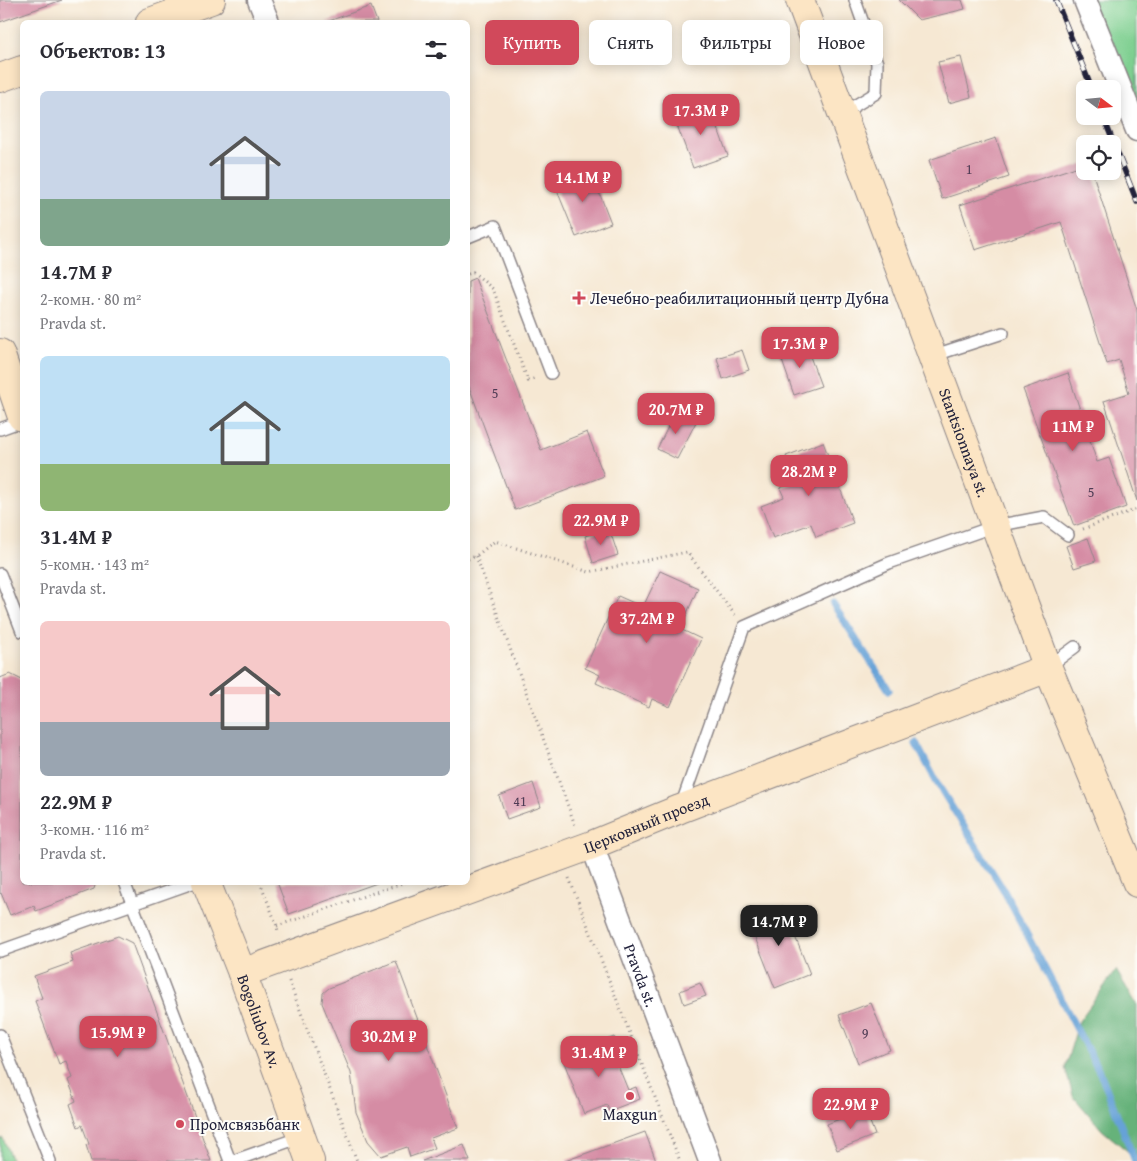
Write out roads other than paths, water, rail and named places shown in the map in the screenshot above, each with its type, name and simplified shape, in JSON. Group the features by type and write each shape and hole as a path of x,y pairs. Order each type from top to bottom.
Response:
{"main road":[{"path":"156,20 211,0"},
{"name":"Stantsionnaya st.","path":"800,0 1048,668 1137,883"},
{"path":"0,78 20,71"},
{"path":"0,353 20,411"},
{"name":"Церковный проезд","path":"242,973 588,846 1048,668"},
{"name":"Bogoliubov Av.","path":"207,885 242,973 306,1149"}],"street":[{"path":"259,0 267,20"},
{"path":"1085,0 1137,130"},
{"name":"Pravda st.","path":"588,846 710,1161"}],"lane":[{"path":"841,114 876,93 877,63 856,0"},
{"path":"470,236 496,226 551,373"},
{"path":"932,356 1003,333"},
{"path":"0,429 20,422"},
{"path":"680,809 744,627 889,563 995,526 1044,517 1068,534"},
{"path":"0,574 20,626"},
{"path":"1048,668 1075,647"},
{"path":"125,885 231,1161 306,1149"},
{"path":"0,951 187,885"},
{"path":"0,1036 50,1161"}],"waterway":[{"path":"833,604 889,690"},
{"path":"916,743 937,783 1003,889 1102,1077 1135,1161"}],"railway":[{"path":"1056,0 1088,80"},
{"path":"1107,125 1137,202"}],"place":[{"name":"Лечебно-реабилитационный центр Дубна","path":"579,298"},
{"name":"Maxgun","path":"630,1096"},
{"name":"Промсвязьбанк","path":"180,1124"}]}
